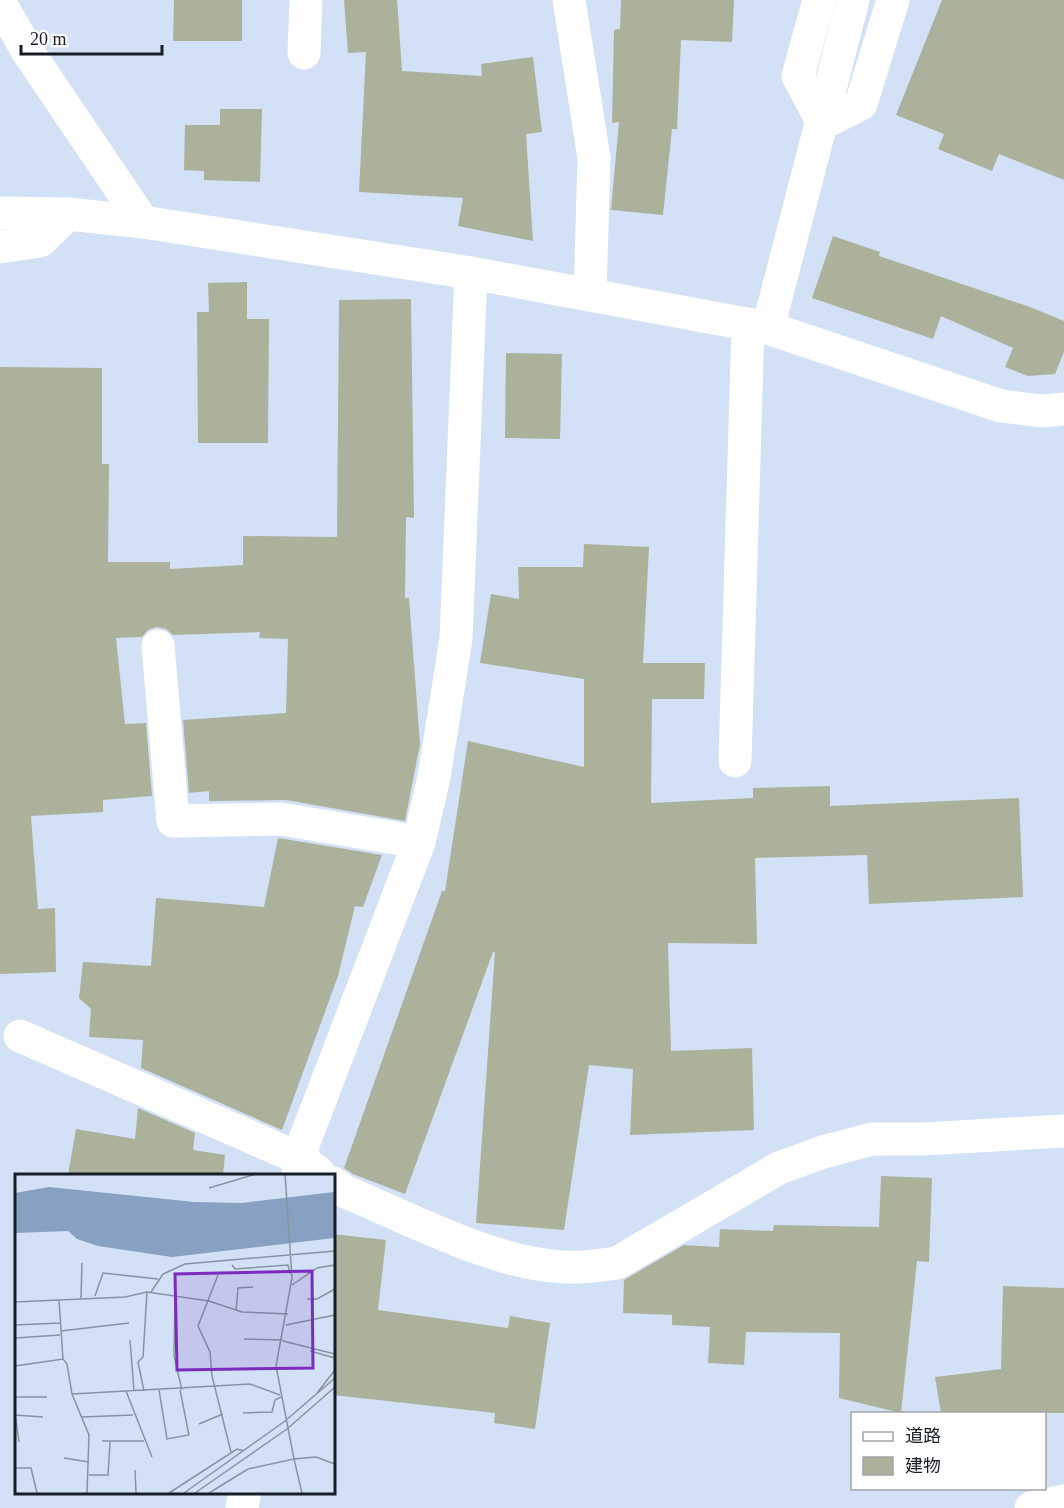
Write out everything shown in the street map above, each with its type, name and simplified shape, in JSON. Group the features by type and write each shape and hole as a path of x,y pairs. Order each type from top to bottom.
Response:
{"street":[{"path":"304,53 306,0"},
{"path":"569,0 594,158 590,294"},
{"path":"819,0 798,76 824,123"},
{"path":"735,761 758,326 824,123 853,0"},
{"path":"824,123 861,104 893,0"},
{"path":"0,3 28,52 143,222"},
{"path":"0,213 68,214 143,222 471,273 590,294 758,326 1001,406 1041,411 1064,409"},
{"path":"0,246 40,241 68,214"},
{"path":"307,1170 304,1143 419,842 434,777 456,639 471,273"},
{"path":"158,646 173,820 281,819 419,842"},
{"path":"20,1036 307,1170"},
{"path":"334,1184 346,1192 514,1260 586,1268 617,1263 778,1168 823,1152 872,1139 924,1139 1064,1131"},
{"path":"242,1508 245,1493"},
{"path":"1031,1508 1064,1501"}],"building":[{"path":"174,0 242,0 242,41 173,41"},
{"path":"344,0 397,0 402,71 482,76 481,64 533,57 542,132 526,134 533,241 458,226 463,198 359,192 366,52 348,53"},
{"path":"621,0 734,0 732,42 681,40 677,129 672,129 663,215 611,210 619,122 612,123 614,30 620,29"},
{"path":"942,0 1064,0 1064,180 999,154 992,171 938,149 944,134 896,115"},
{"path":"220,109 262,109 260,182 204,180 204,171 184,170 185,125 220,125"},
{"path":"833,236 880,252 879,256 1030,307 1064,321 1064,352 1055,374 1028,376 1005,367 1013,348 941,316 933,339 812,298"},
{"path":"247,282 247,319 269,319 268,443 198,443 197,312 209,312 208,283"},
{"path":"411,299 414,518 406,517 405,598 409,598 420,744 405,821 286,800 209,801 209,791 189,793 183,720 286,713 288,639 259,638 260,632 173,635 166,629 157,627 148,630 142,637 116,638 125,724 146,723 152,796 103,800 103,812 31,816 38,909 55,908 56,972 0,974 0,367 102,368 102,464 109,464 108,562 170,562 170,569 243,565 243,536 337,537 339,300"},
{"path":"506,353 562,354 560,439 505,438"},
{"path":"584,544 649,547 643,663 705,663 704,699 652,699 651,803 753,798 753,788 830,786 830,806 1019,798 1023,897 869,904 867,855 755,858 757,944 668,943 671,1051 752,1048 754,1130 630,1135 633,1069 589,1065 564,1230 476,1223 495,952 493,952 405,1194 353,1174 344,1168 442,891 445,891 468,741 584,767 584,679 480,663 491,594 519,599 518,567 583,567"},
{"path":"278,838 382,855 363,907 355,906 338,976 282,1130 141,1068 143,1040 89,1037 91,1009 79,998 83,962 151,966 156,898 264,907"},
{"path":"138,1108 195,1133 193,1150 225,1155 223,1174 68,1174 76,1129 135,1139"},
{"path":"881,1176 932,1178 929,1262 917,1261 901,1412 839,1398 840,1333 746,1332 744,1365 708,1363 710,1327 672,1325 672,1315 623,1313 624,1280 684,1245 719,1247 720,1229 773,1231 774,1225 879,1227"},
{"path":"334,1234 386,1240 378,1310 508,1328 510,1316 550,1323 535,1429 494,1423 495,1413 334,1395"},
{"path":"1003,1286 1064,1288 1064,1413 941,1412 935,1377 1001,1369"}]}
